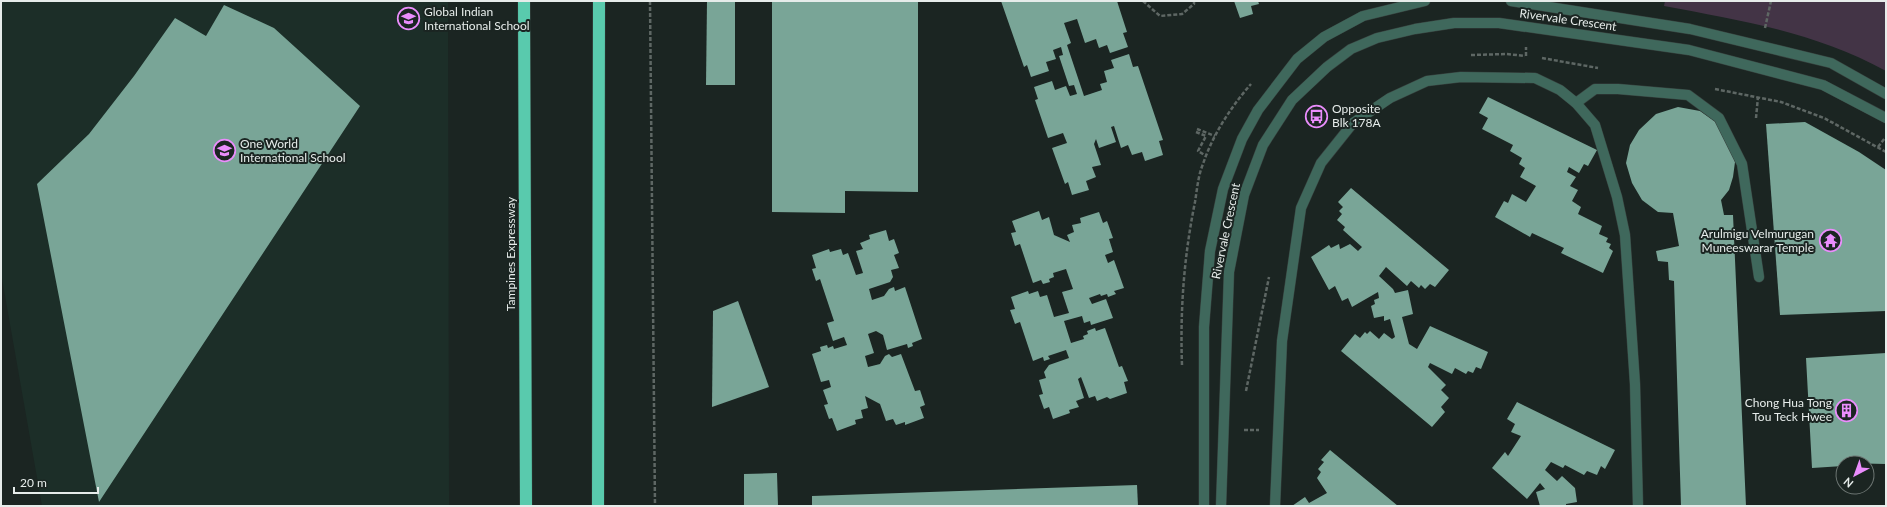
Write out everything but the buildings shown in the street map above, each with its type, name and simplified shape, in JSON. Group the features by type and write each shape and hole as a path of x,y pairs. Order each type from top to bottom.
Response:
{"highway":[{"name":"Tampines Expressway","path":"524,1 526,506"},
{"path":"598,506 599,1"}],"street":[{"name":"Rivervale Crescent","path":"1204,506 1204,327 1210,251 1223,189 1245,133 1258,110 1297,59 1324,37 1363,16 1425,1"},
{"name":"Rivervale Crescent","path":"1511,1 1690,29 1831,63 1886,94"},
{"name":"Rivervale Crescent","path":"1221,506 1222,430 1228,272 1244,195 1263,145 1292,100 1327,67 1351,49 1377,38 1415,29 1454,23 1499,23 1690,50 1823,85 1886,118"},
{"path":"1275,506 1282,341 1301,208 1321,163 1353,123 1390,98 1427,81 1461,77 1535,78 1560,90 1576,103 1595,125 1617,197 1625,235 1635,384 1638,506"},
{"path":"1576,103 1595,89 1618,89 1688,95 1719,118 1742,164 1760,277"},
{"path":"1204,430 1222,430"}],"path":[{"path":"650,1 655,506"},
{"path":"1144,1 1160,16 1182,14 1194,4 1194,1"},
{"path":"1765,29 1771,1"},
{"path":"1465,56 1507,54 1533,57"},
{"path":"1540,58 1601,68"},
{"path":"1708,88 1781,102 1824,118 1886,152"},
{"path":"1756,118 1758,97"},
{"path":"1206,156 1198,151 1206,136 1197,131 1215,136"},
{"path":"1878,147 1886,137"},
{"path":"1246,390 1271,270"},
{"path":"1243,430 1267,430"}],"shaded area":[{"name":"One World International School","path":"1,1 448,1 449,506 42,506 1,273"},
{"path":"1665,1 1886,1 1886,71 1832,46 1805,37 1750,23 1664,6"}],"place":[{"name":"Global Indian International School","path":"409,19"},
{"name":"Opposite Blk 178A","path":"1317,116"},
{"name":"One World International School","path":"225,151"},
{"name":"Arulmigu Velmurugan Muneeswarar Temple","path":"1830,241"},
{"name":"Chong Hua Tong Tou Teck Hwee","path":"1847,410"}]}
